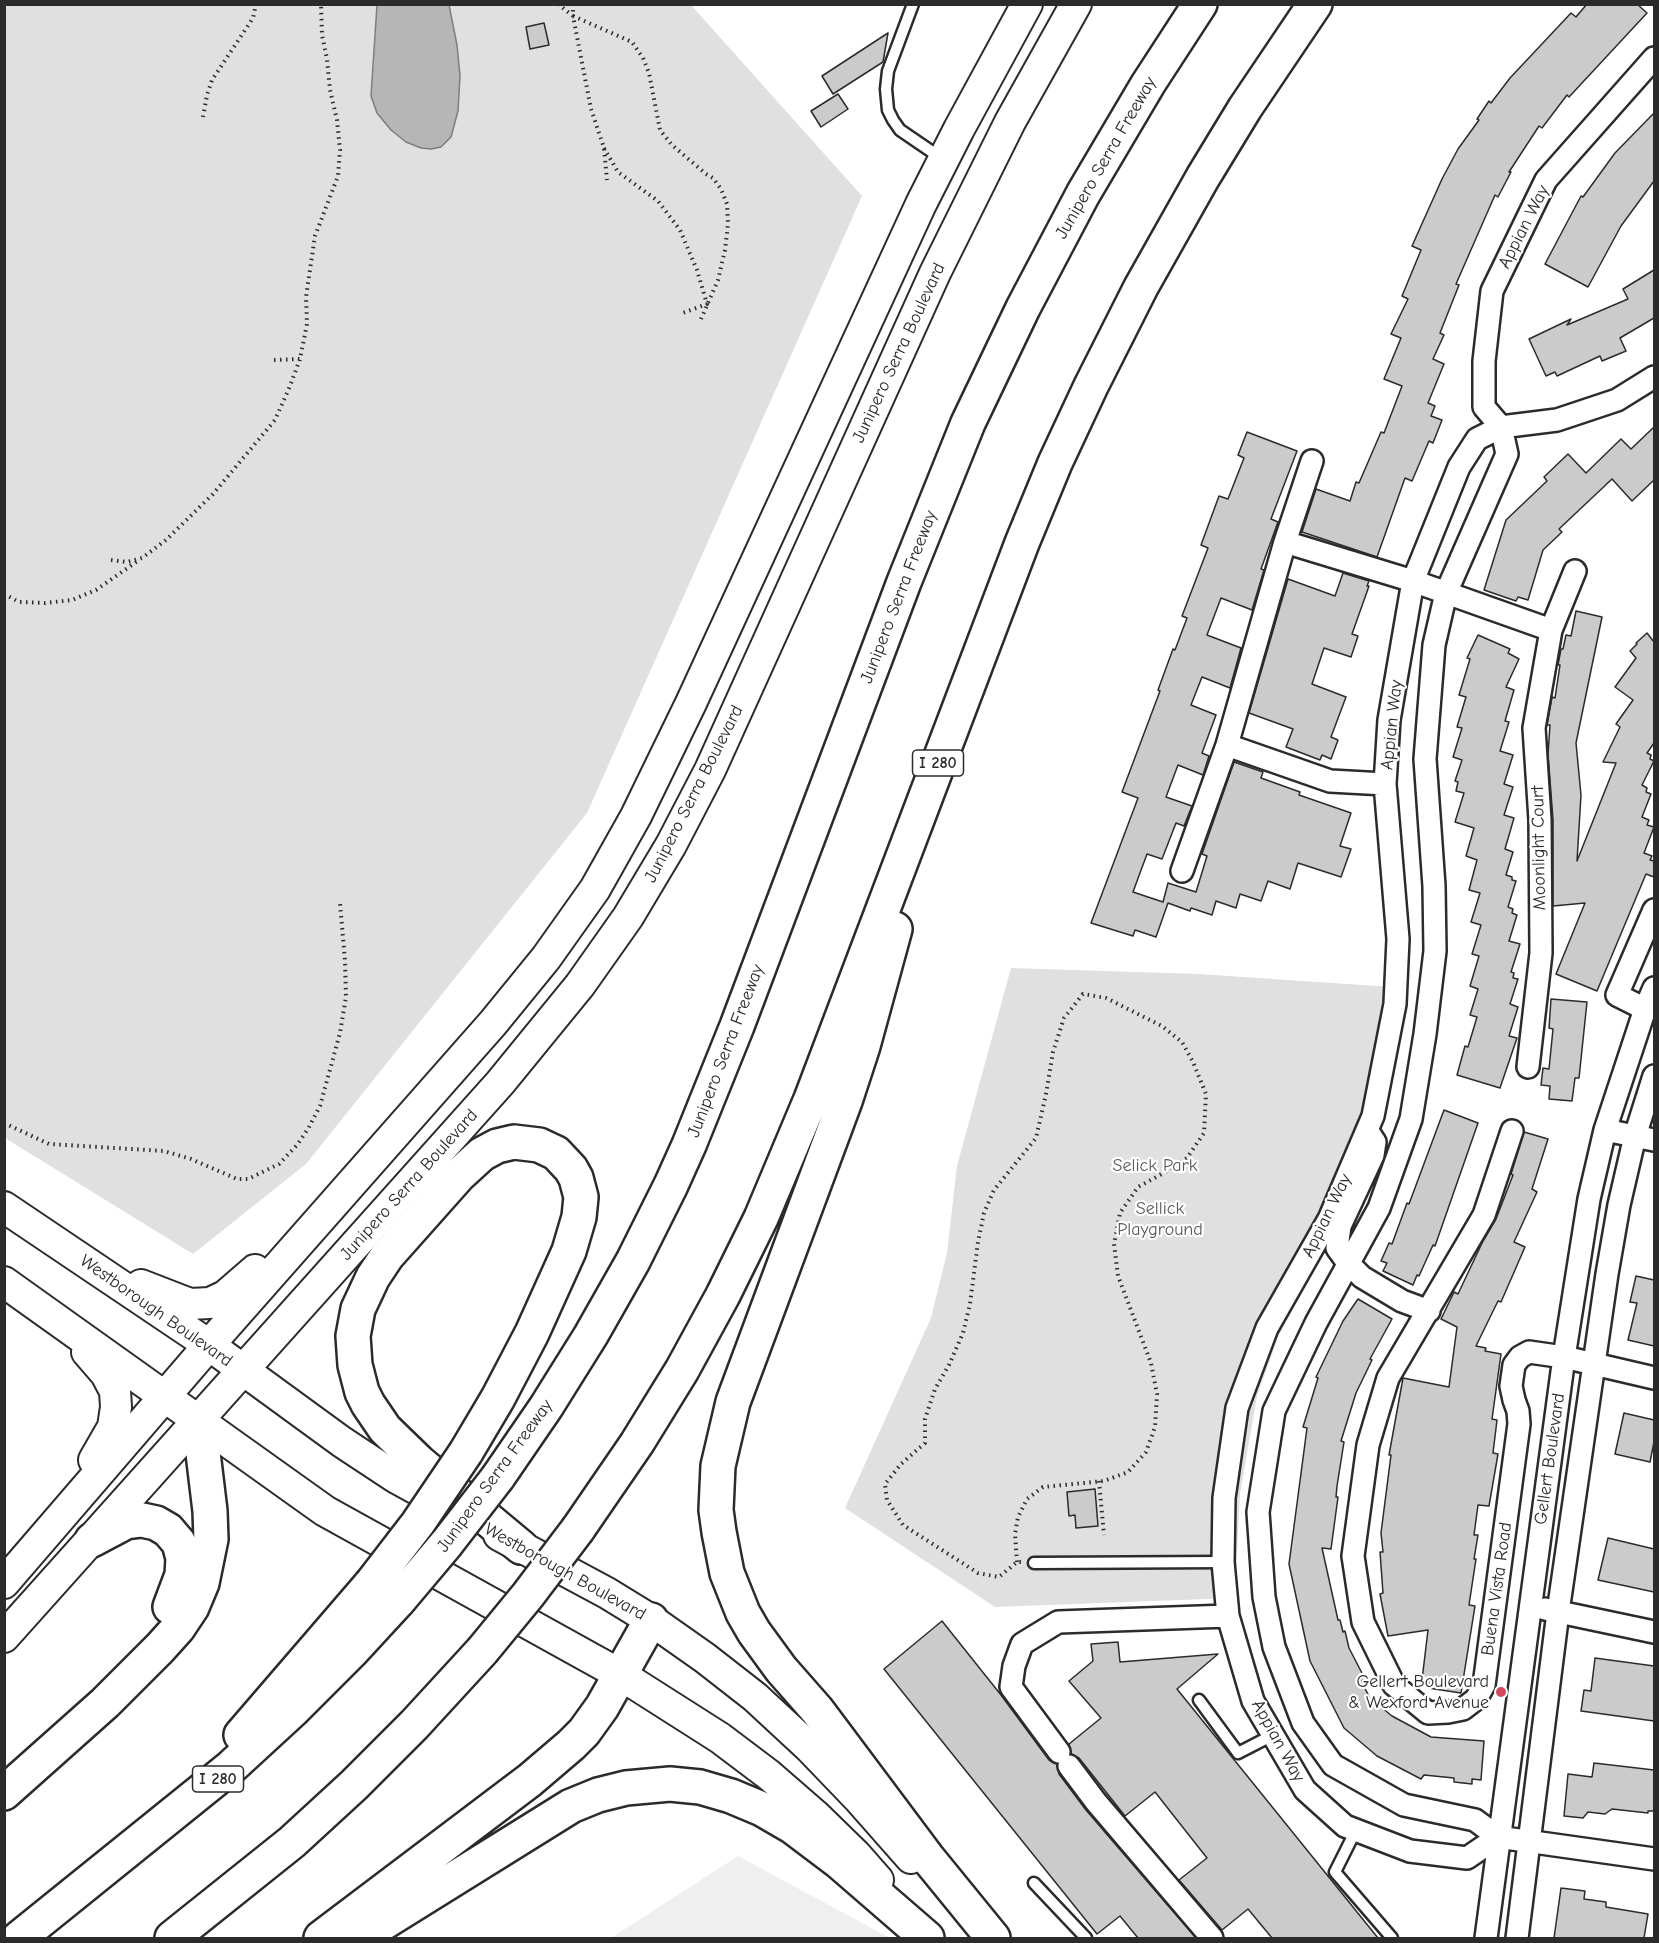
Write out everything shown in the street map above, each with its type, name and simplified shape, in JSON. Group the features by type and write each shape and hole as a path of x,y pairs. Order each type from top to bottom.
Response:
{"highway":[{"name":"Junipero Serra Freeway","path":"19,1938 166,1822 231,1767 294,1710 352,1651 447,1543 498,1476 546,1407 591,1335 628,1270 689,1145 729,1046 915,552 968,423 1023,308 1083,194 1148,84 1200,4"},
{"name":"I 280","path":"172,1938 284,1849 354,1785 414,1725 482,1651 534,1588 578,1529 660,1406 723,1295 756,1228 811,1099 1038,503 1082,405 1160,250 1213,159 1315,4"},
{"path":"946,742 863,1046 733,1402 718,1466 716,1510 728,1573 743,1613 754,1632 781,1669 817,1710 909,1834 993,1938"},
{"path":"166,1822 371,1584 418,1523 466,1452 498,1398 532,1333 570,1251 579,1217 581,1197 571,1169 556,1154 530,1143 506,1144 489,1150 454,1181 387,1256 373,1276 358,1309 353,1336 355,1365 362,1392 385,1429 419,1462 521,1547"},
{"path":"4,1793 105,1703 160,1648 178,1628 192,1607 202,1583 211,1539 210,1511 199,1420"},
{"path":"92,1540 126,1522 142,1520 156,1523 168,1530 178,1543 183,1558 182,1575 164,1620 140,1660 105,1703"},
{"path":"321,1938 571,1745 592,1721 621,1675 651,1620"},
{"path":"359,1938 571,1806 598,1795 626,1788 670,1784 700,1787 731,1796 762,1809 794,1827 838,1861 928,1938"}],"main road":[{"path":"4,1583 209,1345 472,1048 546,958 595,889 616,853 691,703 862,330 943,160 1027,4"},
{"name":"Junipero Serra Boulevard","path":"4,1637 527,1051 580,985 650,881 710,770 931,282 972,197 1025,94 1076,4"},
{"path":"93,1267 190,1304 210,1303 225,1296 353,1182"},
{"name":"Westborough Boulevard","path":"4,1207 209,1345 342,1442 395,1477 607,1593 651,1620 705,1658 755,1697 810,1748 859,1798 985,1938"},
{"path":"4,1282 325,1511 621,1675 720,1738 769,1775 815,1815 856,1855 928,1938"},
{"path":"57,1522 113,1427 116,1407 115,1391 106,1374 59,1321"}],"street":[{"name":"Appian Way","path":"1654,58 1546,180 1491,291 1484,361 1484,407 1501,427 1507,454 1446,593 1434,645 1425,759 1436,951 1411,1119 1379,1208 1293,1369 1274,1411 1258,1512 1264,1597 1274,1647 1303,1723 1333,1765 1404,1805 1475,1820 1498,1837 1654,1859"},
{"path":"1501,427 1557,420 1617,400 1654,377"},
{"name":"Appian Way","path":"1498,1837 1467,1858 1410,1851 1345,1826 1305,1790 1253,1701 1228,1616 1223,1562 1224,1498 1237,1408 1267,1328 1329,1219 1373,1116 1395,1004 1398,939 1386,784 1389,720 1413,581 1459,467 1478,439 1501,427"},
{"path":"1182,871 1227,745 1285,542 1312,461"},
{"path":"1285,542 1413,581 1551,630"},
{"name":"Moonlight Court","path":"1528,1067 1541,953 1540,820 1534,728 1551,630 1575,571"},
{"path":"1227,745 1330,781 1386,784"},
{"path":"1645,1009 1617,995 1654,910"},
{"name":"Gellert Boulevard","path":"1486,1938 1529,1606 1589,1199 1605,1130 1654,988"},
{"name":"Gellert Boulevard","path":"1517,1938 1558,1612 1619,1205 1645,1138 1654,1076"},
{"path":"1367,1130 1375,1142 1373,1155 1338,1234 1337,1248 1362,1277 1402,1301 1429,1311"},
{"path":"1605,1130 1645,1138"},
{"name":"Buena Vista Road","path":"1512,1131 1484,1215 1388,1378 1368,1445 1353,1556 1363,1622 1394,1685 1428,1713 1463,1709 1476,1699 1484,1685 1519,1424 1511,1386 1514,1365 1520,1357 1529,1352 1564,1357 1654,1378"},
{"path":"1529,1606 1654,1632"},
{"path":"1212,1938 1096,1802 1011,1687 1014,1666 1022,1644 1058,1622 1228,1616"}],"lane":[{"path":"913,4 888,71 886,89 888,110 900,130 943,160"},
{"path":"1034,1563 1223,1562"},
{"path":"1199,1700 1238,1753 1273,1735"},
{"path":"1356,1830 1335,1872 1392,1938"},
{"path":"1034,1883 1086,1938"}],"path":[{"path":"203,117 212,80 253,18 256,4"},
{"path":"4,594 19,602 45,603 72,600 96,590 166,540 213,494 275,420 300,359 307,324 306,297 315,236 338,176 340,150 322,35 321,4"},
{"path":"558,4 573,16 632,42 643,58 649,73 660,130 672,145 706,174 713,177 721,189 727,204 728,224 718,280 701,319"},
{"path":"573,4 573,16 591,109 604,148 618,172 658,201 680,230 698,270 707,304"},
{"path":"604,148 607,180"},
{"path":"680,314 707,304"},
{"path":"274,360 300,359"},
{"path":"111,560 127,562 142,558"},
{"path":"4,1123 49,1144 164,1151 191,1159 237,1179 248,1179 279,1164 309,1129 320,1106 340,1033 346,997 340,903"},
{"path":"1083,994 1106,998 1162,1026 1182,1042 1206,1094 1204,1133 1187,1158 1138,1187 1120,1213 1114,1244 1118,1276 1151,1363 1157,1395 1155,1427 1146,1452 1128,1472 1100,1481 1043,1487 1027,1499 1018,1517 1015,1534 1017,1562 999,1577 978,1573 903,1525 887,1500 885,1484 901,1464 925,1443 925,1419 935,1389 963,1333 970,1305 984,1213 994,1190 1036,1138 1053,1052 1064,1018 1083,994"},
{"path":"1100,1481 1104,1535"}],"shaded area":[{"path":"377,5 449,5 460,76 458,111 451,137 441,147 421,148 406,142 391,130 377,113 371,96"},
{"path":"738,1856 890,1938 611,1938"}],"green space":[{"path":"5,5 691,5 862,196 587,813 306,1164 193,1254 5,1138"},
{"name":"Selick Park","path":"1011,968 1199,974 1406,988 1393,1072 1378,1125 1344,1214 1279,1335 1257,1396 1240,1494 1235,1598 995,1607 845,1508 931,1318 947,1253 957,1166"}],"building":[{"path":"1587,4 1637,4 1647,13 1569,97 1567,95 1542,128 1539,126 1509,172 1511,172 1498,197 1495,195 1456,284 1459,285 1440,333 1444,335 1433,359 1444,364 1428,403 1435,406 1431,416 1442,420 1433,443 1429,441 1412,481 1405,478 1377,557 1302,532 1316,489 1350,501 1356,482 1359,483 1381,432 1384,433 1402,386 1384,379 1401,338 1391,334 1408,299 1402,296 1421,250 1412,246 1458,149 1479,120 1477,119 1489,101 1491,103 1510,78 1571,13 1576,17"},
{"path":"544,23 549,45 530,49 526,27"},
{"path":"888,33 883,62 833,94 822,76"},
{"path":"838,94 848,109 821,127 811,111"},
{"path":"1654,113 1654,181 1621,226 1588,287 1545,264 1581,196 1583,197 1615,153"},
{"path":"1654,270 1654,318 1620,338 1626,351 1602,361 1600,356 1557,376 1555,372 1546,376 1529,339 1571,319 1567,325 1628,299 1623,289"},
{"path":"1654,427 1654,480 1632,501 1612,479 1559,529 1562,532 1543,550 1528,600 1518,597 1516,601 1484,590 1506,520 1547,481 1544,477 1568,454 1586,473 1621,439 1631,449"},
{"path":"1247,432 1297,451 1271,519 1278,522 1261,569 1264,570 1252,610 1221,598 1207,635 1241,648 1230,688 1202,677 1191,705 1216,715 1202,753 1209,756 1203,775 1178,765 1166,797 1192,806 1184,826 1176,823 1162,859 1147,854 1133,892 1163,902 1168,883 1196,892 1207,856 1202,854 1234,762 1263,772 1261,778 1300,792 1299,795 1351,813 1340,846 1351,849 1341,877 1298,863 1290,889 1268,881 1261,901 1240,894 1236,908 1216,901 1212,915 1191,908 1190,911 1168,903 1156,937 1135,930 1133,936 1091,923 1138,798 1122,792 1160,691 1158,690 1173,649 1175,650 1187,618 1182,616 1208,548 1201,545 1219,496 1228,499 1244,458 1238,455"},
{"path":"1343,573 1369,581 1367,586 1369,586 1352,634 1358,636 1351,657 1324,648 1312,684 1346,697 1331,737 1338,740 1331,759 1322,755 1320,760 1286,747 1293,729 1249,713 1288,579 1335,596"},
{"path":"1576,611 1602,617 1576,743 1581,795 1577,861 1616,763 1603,762 1620,727 1616,724 1633,700 1615,687 1636,658 1630,651 1636,643 1647,633 1654,642 1654,743 1647,753 1654,761 1642,785 1647,788 1646,792 1651,794 1642,817 1649,820 1647,825 1654,827 1644,853 1652,856 1650,860 1654,861 1654,877 1646,874 1597,991 1556,974 1585,903 1553,906 1553,820 1548,754 1550,725 1547,725 1552,697 1555,698 1561,649 1563,649 1566,635 1571,636"},
{"path":"1478,635 1510,649 1508,653 1519,659 1506,687 1514,690 1505,721 1509,722 1500,751 1513,755 1504,784 1513,787 1504,815 1514,818 1505,849 1513,852 1506,875 1516,881 1508,907 1513,909 1512,913 1517,915 1509,941 1520,944 1511,972 1514,973 1513,978 1518,979 1510,1004 1518,1007 1509,1036 1517,1038 1500,1088 1457,1075 1465,1046 1468,1047 1477,1017 1470,1015 1478,989 1470,986 1479,956 1472,954 1481,925 1471,922 1480,893 1469,890 1477,860 1466,856 1474,828 1455,822 1464,793 1456,791 1458,782 1455,781 1462,760 1453,757 1462,728 1457,727 1466,697 1459,695 1470,659 1467,658"},
{"path":"1551,999 1587,1002 1579,1078 1575,1078 1572,1101 1549,1099 1550,1086 1541,1085 1543,1068 1549,1069 1553,1029 1549,1028"},
{"path":"1444,1110 1478,1123 1435,1246 1433,1245 1413,1285 1383,1271 1387,1263 1381,1261 1389,1243 1392,1244 1407,1203 1409,1204"},
{"path":"1524,1132 1548,1139 1532,1189 1537,1192 1514,1242 1525,1247 1501,1302 1498,1301 1476,1346 1486,1348 1485,1351 1501,1354 1492,1419 1497,1420 1493,1453 1498,1454 1489,1506 1478,1505 1474,1535 1478,1535 1474,1559 1476,1559 1469,1605 1475,1606 1461,1693 1428,1688 1429,1681 1422,1680 1428,1630 1388,1636 1380,1594 1383,1593 1380,1552 1383,1552 1381,1533 1391,1455 1389,1455 1403,1378 1449,1387 1457,1327 1441,1319 1454,1292 1458,1294 1496,1219 1513,1175 1511,1174"},
{"path":"1636,1276 1654,1280 1654,1346 1628,1340 1637,1303 1630,1302"},
{"path":"1358,1299 1392,1319 1370,1359 1372,1360 1356,1393 1341,1441 1344,1442 1331,1549 1322,1548 1338,1620 1340,1620 1349,1648 1365,1679 1361,1681 1370,1698 1392,1716 1431,1737 1484,1741 1481,1780 1472,1779 1472,1784 1454,1782 1454,1778 1424,1775 1421,1779 1377,1756 1344,1728 1310,1661 1289,1564 1307,1428 1303,1427 1318,1378 1316,1377 1343,1321"},
{"path":"1624,1413 1654,1420 1654,1442 1650,1462 1615,1454"},
{"path":"1095,1489 1098,1526 1076,1528 1075,1515 1069,1516 1067,1492"},
{"path":"1608,1538 1654,1549 1654,1592 1598,1580"},
{"path":"942,1621 1049,1760 1057,1764 1059,1774 1086,1810 1196,1938 1138,1938 1120,1916 1097,1934 884,1669"},
{"path":"1118,1642 1120,1662 1218,1654 1177,1689 1378,1938 1272,1938 1248,1909 1222,1930 1179,1880 1207,1858 1155,1792 1125,1816 1079,1758 1071,1754 1069,1744 1101,1718 1069,1681 1093,1661 1091,1644"},
{"path":"1595,1658 1654,1666 1654,1721 1581,1711 1584,1690 1591,1691"},
{"path":"1594,1763 1654,1770 1654,1811 1648,1811 1648,1813 1612,1809 1605,1814 1588,1812 1583,1818 1564,1816 1568,1774 1592,1777"},
{"path":"1561,1888 1585,1891 1584,1899 1606,1902 1606,1907 1648,1914 1644,1938 1554,1938"}],"place":[{"name":"Gellert Boulevard & Wexford Avenue","path":"1501,1692"}],"park label":[{"name":"Sellick Playground","path":"1160,1219"}]}
